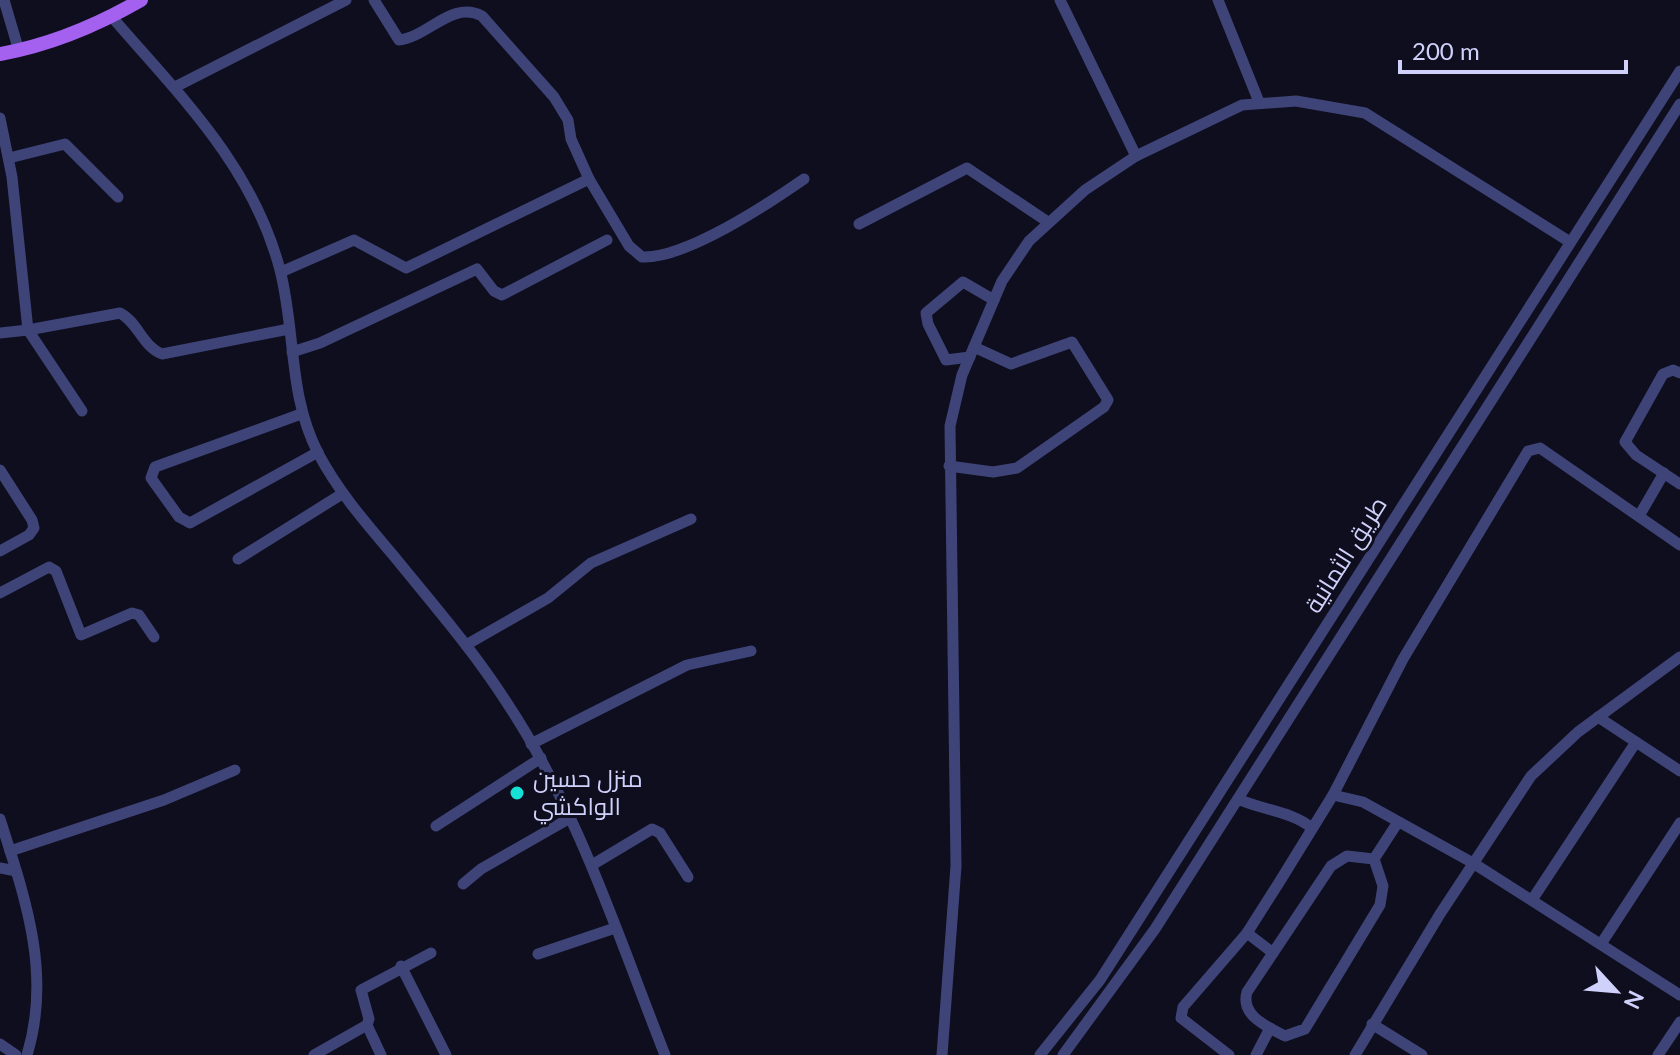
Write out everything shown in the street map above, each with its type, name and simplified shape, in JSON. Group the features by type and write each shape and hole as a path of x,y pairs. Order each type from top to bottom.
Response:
{"main road":[{"path":"0,54 59,40 112,17 141,0"}],"street":[{"path":"4,0 19,51"},
{"path":"175,87 346,0"},
{"path":"374,0 399,40 458,10 469,8 482,16 562,110 589,179 637,255 647,257 690,244 724,228 804,179"},
{"path":"1060,0 1136,156"},
{"path":"1218,0 1259,102"},
{"path":"112,17 221,144 244,181 268,230 281,272 301,414 318,452 342,494 466,645 541,758 592,865 665,1055"},
{"name":"طريق الثمانية","path":"1040,1055 1100,980 1680,71"},
{"path":"942,1055 956,866 949,466 953,411 972,352 1011,266 1048,222 1085,190 1136,156 1229,111 1259,102 1317,103 1365,113 1570,242"},
{"path":"1063,1055 1133,961 1680,104"},
{"path":"0,118 9,158 28,330 82,411"},
{"path":"9,158 65,144 118,197"},
{"path":"859,224 967,168 1048,222"},
{"path":"281,272 357,239 406,268 589,179"},
{"path":"292,352 320,343 477,269 494,291 502,295 607,240"},
{"path":"949,466 993,472 1017,468 1104,407 1108,400 1072,342 1011,364 972,352 946,360 928,324 926,313 963,282 994,300"},
{"path":"0,333 120,313 127,317 151,349 162,354 289,329"},
{"path":"1680,373 1673,370 1663,374 1625,442 1636,455 1680,484"},
{"path":"301,414 155,467 151,478 179,517 190,523 318,452"},
{"path":"1229,1055 1179,1014 1247,933 1333,795 1403,659 1528,451 1540,448 1680,545"},
{"path":"0,470 34,528 29,535 0,551"},
{"path":"1639,516 1664,473"},
{"path":"238,559 342,494"},
{"path":"466,645 548,598 591,563 691,519"},
{"path":"0,593 49,567 56,571 81,635 132,613 139,615 154,637"},
{"path":"531,744 687,665 751,651"},
{"path":"1355,1055 1473,863 1531,776 1547,758 1598,717 1680,657"},
{"path":"1598,717 1680,771"},
{"path":"1532,900 1636,742"},
{"path":"436,826 541,758"},
{"path":"7,855 164,800 235,770"},
{"path":"1333,795 1359,800 1473,863 1680,995"},
{"path":"1238,799 1260,809 1297,818 1312,828"},
{"path":"463,884 481,869 570,818"},
{"path":"0,819 7,855 16,871 33,931 40,979 34,1031 27,1055"},
{"path":"1374,859 1398,822"},
{"path":"1601,944 1680,823"},
{"path":"592,865 652,829 660,833 688,877"},
{"path":"1347,856 1374,859 1383,886 1375,915 1305,1029 1300,1034 1285,1036 1251,1015 1245,1000 1331,866 1347,856"},
{"path":"0,868 16,871"},
{"path":"538,954 615,928"},
{"path":"1247,933 1273,953"},
{"path":"314,1055 367,1025 369,1019 361,990 401,966 431,953"},
{"path":"401,966 446,1055"},
{"path":"1658,1055 1680,1022"},
{"path":"1372,1024 1422,1055"},
{"path":"367,1025 381,1055"},
{"path":"1256,1055 1270,1028"},
{"path":"0,1044 16,1055"}],"place":[{"name":"منزل حسين الواكشي","path":"517,793"}]}
